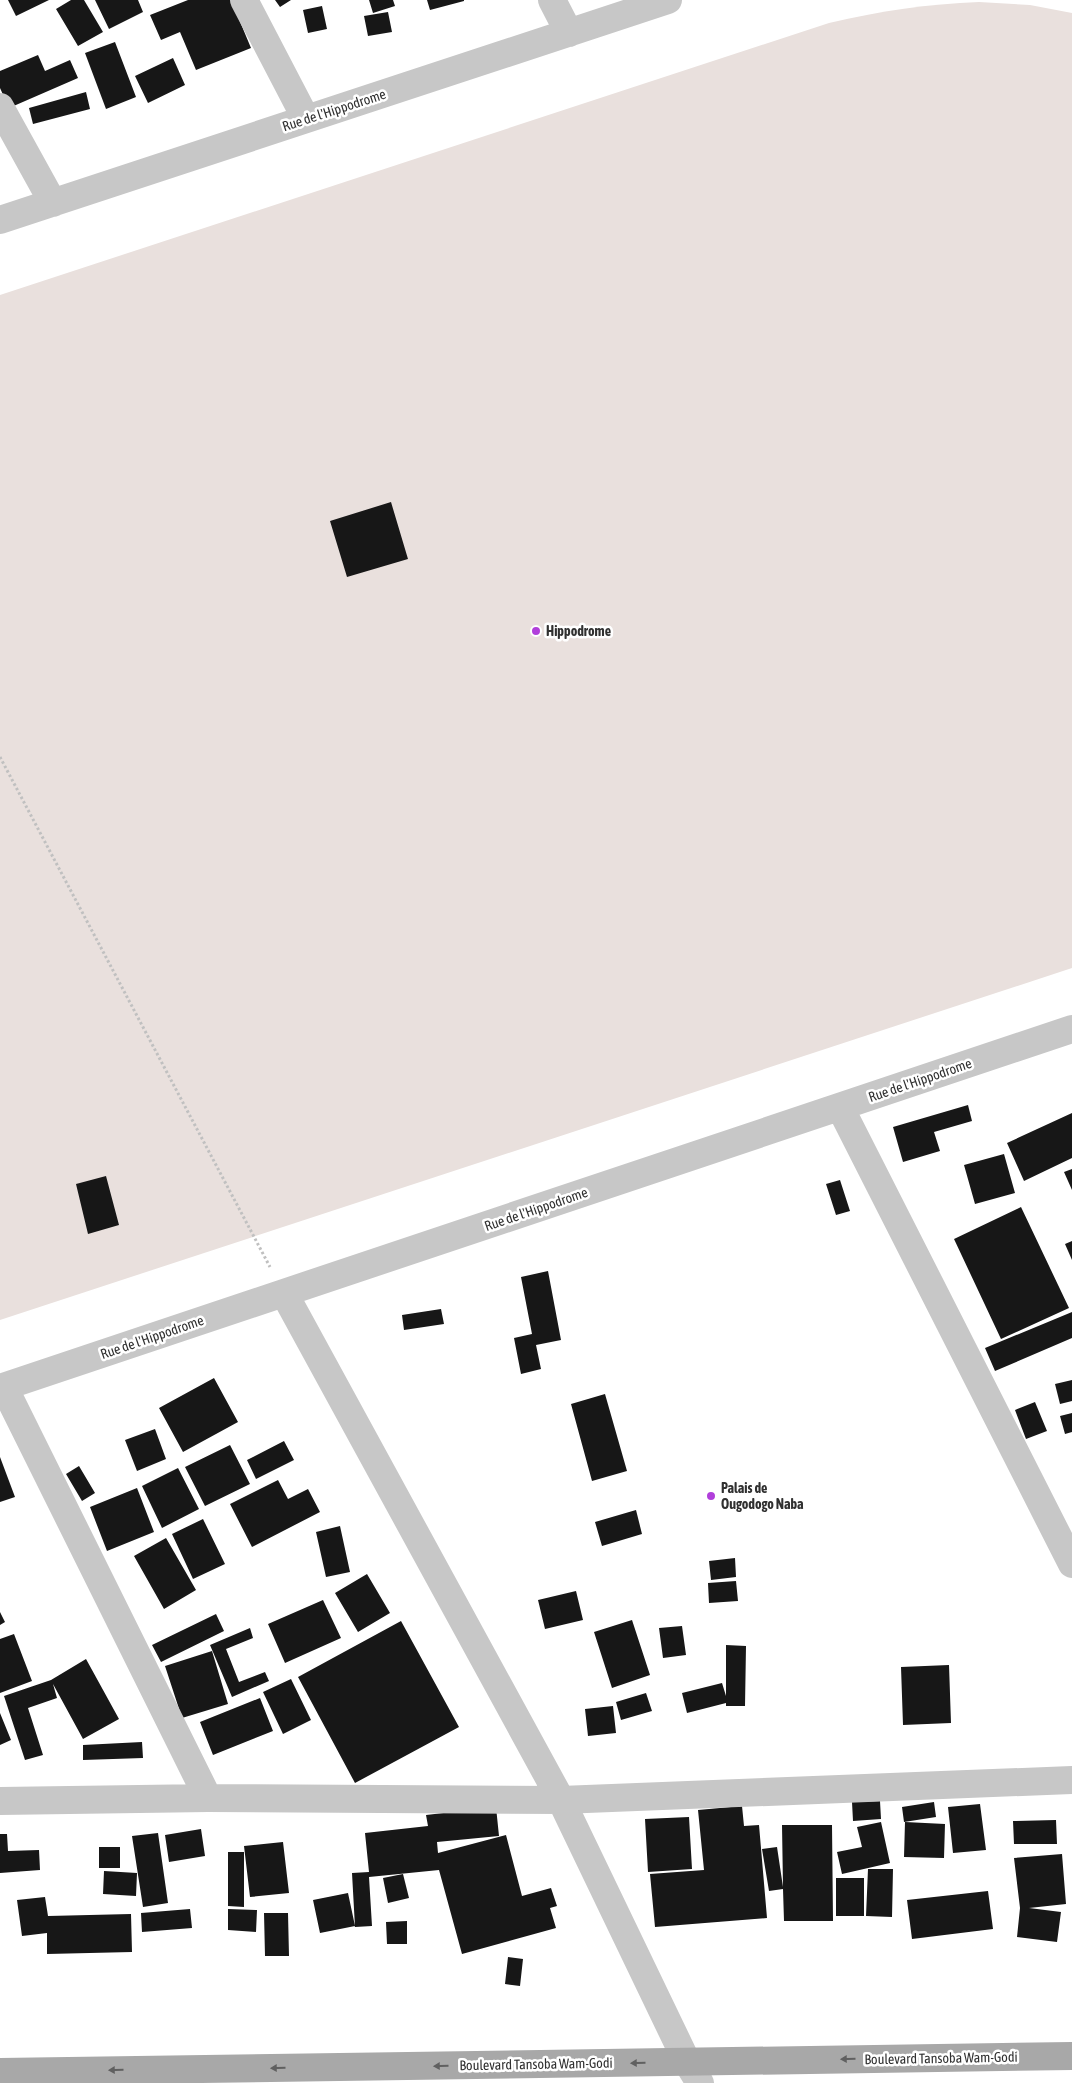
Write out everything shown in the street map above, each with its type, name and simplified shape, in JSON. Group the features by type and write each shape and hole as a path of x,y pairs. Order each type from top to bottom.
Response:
{"main road":[{"name":"Boulevard Tansoba Wam-Godi","path":"0,2072 694,2073 1072,2056"}],"street":[{"path":"244,0 306,119"},
{"path":"552,0 569,33"},
{"name":"Rue de l'Hippodrome","path":"0,220 668,0"},
{"path":"0,107 54,203"},
{"name":"Rue de l'Hippodrome","path":"2,1388 1072,1029"},
{"path":"840,1106 1072,1564"},
{"path":"284,1293 561,1800 694,2073"},
{"path":"2,1388 208,1798"},
{"path":"0,1801 208,1798 561,1800 1072,1780"}],"path":[{"path":"0,757 284,1293"}],"shaded area":[{"name":"Hippodrome","path":"979,2 1030,5 1072,13 1072,968 0,1320 0,295 829,23 904,9 941,4"}],"building":[{"path":"8,0 49,0 16,16"},
{"path":"71,0 84,0 103,32 78,46 56,9"},
{"path":"95,0 138,0 143,12 109,29"},
{"path":"188,0 231,0 251,48 196,70 180,32 161,40 150,15"},
{"path":"275,0 291,0 280,7"},
{"path":"369,0 393,0 395,6 373,13"},
{"path":"427,0 464,0 464,1 430,10"},
{"path":"322,6 327,29 308,33 303,10"},
{"path":"388,12 392,32 368,36 364,16"},
{"path":"115,42 136,97 106,109 85,53"},
{"path":"38,55 45,71 70,60 78,78 9,108 0,88 0,71"},
{"path":"173,58 185,85 148,103 135,76"},
{"path":"86,92 90,109 33,124 29,108"},
{"path":"391,502 408,559 347,577 330,521"},
{"path":"968,1105 972,1121 934,1132 940,1151 903,1162 893,1127"},
{"path":"1072,1113 1072,1158 1024,1181 1007,1143"},
{"path":"1004,1154 1015,1193 975,1204 964,1165"},
{"path":"1072,1169 1072,1190 1064,1172"},
{"path":"106,1176 119,1225 88,1234 76,1184"},
{"path":"840,1180 850,1211 836,1215 826,1184"},
{"path":"1021,1207 1069,1308 1001,1339 954,1239"},
{"path":"1072,1241 1072,1260 1065,1244"},
{"path":"548,1271 561,1340 536,1345 541,1369 521,1374 514,1338 532,1334 521,1277"},
{"path":"441,1309 444,1324 404,1330 402,1315"},
{"path":"1072,1312 1072,1338 995,1371 985,1348"},
{"path":"214,1378 238,1422 183,1452 159,1408"},
{"path":"1072,1380 1072,1401 1060,1404 1055,1384"},
{"path":"605,1394 627,1471 592,1481 571,1404"},
{"path":"1035,1402 1047,1431 1026,1439 1015,1410"},
{"path":"1072,1413 1072,1432 1065,1434 1060,1416"},
{"path":"155,1429 166,1459 137,1471 125,1440"},
{"path":"284,1441 294,1460 256,1479 247,1460"},
{"path":"230,1445 250,1484 205,1506 185,1467"},
{"path":"0,1457 15,1497 0,1502"},
{"path":"79,1466 95,1493 82,1501 66,1474"},
{"path":"178,1468 199,1509 162,1528 142,1486"},
{"path":"278,1480 288,1499 308,1489 320,1512 252,1547 230,1504"},
{"path":"137,1488 154,1532 107,1551 90,1507"},
{"path":"636,1510 642,1534 602,1546 595,1522"},
{"path":"203,1519 225,1564 193,1579 172,1534"},
{"path":"340,1526 350,1572 326,1577 316,1532"},
{"path":"166,1538 196,1590 164,1609 134,1556"},
{"path":"735,1558 736,1577 711,1580 709,1561"},
{"path":"367,1574 390,1613 358,1632 335,1593"},
{"path":"736,1581 738,1601 709,1603 708,1583"},
{"path":"576,1591 583,1620 545,1629 538,1600"},
{"path":"323,1600 341,1638 285,1663 268,1624"},
{"path":"0,1612 5,1622 0,1625"},
{"path":"216,1614 224,1631 161,1662 152,1645"},
{"path":"632,1620 650,1675 612,1688 594,1632"},
{"path":"401,1621 459,1727 355,1783 298,1677"},
{"path":"682,1626 686,1655 663,1658 659,1628"},
{"path":"250,1628 253,1638 226,1649 239,1682 265,1672 269,1681 232,1697 210,1645"},
{"path":"14,1634 32,1681 0,1693 0,1639"},
{"path":"726,1645 746,1646 745,1706 726,1706 726,1703 687,1713 682,1693 722,1683 726,1696"},
{"path":"212,1651 228,1704 182,1718 165,1666"},
{"path":"86,1659 119,1719 83,1739 53,1684 57,1698 28,1708 43,1755 25,1760 4,1696 51,1680"},
{"path":"949,1665 951,1723 903,1725 901,1667"},
{"path":"291,1679 311,1720 283,1734 263,1692"},
{"path":"646,1693 652,1711 621,1720 616,1702"},
{"path":"260,1698 273,1731 213,1755 200,1722"},
{"path":"613,1706 616,1733 588,1736 585,1709"},
{"path":"0,1713 11,1740 0,1745"},
{"path":"142,1742 143,1758 83,1760 83,1745"},
{"path":"880,1801 881,1819 853,1821 852,1802"},
{"path":"934,1802 936,1817 904,1822 902,1807"},
{"path":"980,1804 986,1850 953,1853 948,1807"},
{"path":"742,1806 744,1826 759,1825 767,1918 655,1927 650,1874 704,1870 698,1810"},
{"path":"496,1807 499,1836 437,1842 438,1853 506,1835 522,1896 551,1888 557,1906 550,1908 556,1928 462,1954 439,1870 369,1877 372,1926 355,1927 352,1873 369,1872 365,1833 428,1826 426,1815"},
{"path":"689,1817 692,1869 648,1872 645,1819"},
{"path":"1056,1820 1057,1844 1014,1844 1013,1821"},
{"path":"881,1822 890,1863 842,1874 837,1852 862,1847 857,1827"},
{"path":"905,1822 945,1824 944,1858 904,1857"},
{"path":"782,1825 832,1825 833,1921 784,1921 783,1889 769,1891 762,1849 777,1847 783,1887"},
{"path":"201,1829 205,1856 169,1862 165,1835"},
{"path":"158,1833 168,1903 143,1907 132,1836"},
{"path":"0,1834 7,1834 8,1851 39,1850 40,1870 0,1873"},
{"path":"283,1842 289,1893 250,1897 244,1846"},
{"path":"99,1847 120,1847 120,1868 99,1868"},
{"path":"228,1852 244,1852 244,1907 228,1906"},
{"path":"1062,1854 1066,1904 1029,1908 1061,1912 1057,1942 1017,1937 1020,1908 1014,1858"},
{"path":"868,1869 893,1869 892,1917 866,1916"},
{"path":"104,1871 137,1873 136,1896 103,1894"},
{"path":"403,1874 409,1898 388,1903 383,1878"},
{"path":"836,1878 864,1878 864,1916 836,1916"},
{"path":"988,1891 993,1929 912,1939 907,1900"},
{"path":"348,1893 355,1926 320,1933 313,1900"},
{"path":"45,1897 48,1916 131,1914 132,1952 47,1954 47,1933 22,1936 17,1900"},
{"path":"190,1909 192,1928 142,1932 141,1913"},
{"path":"228,1909 257,1910 256,1932 228,1930"},
{"path":"264,1913 288,1913 289,1956 265,1956"},
{"path":"407,1921 407,1944 387,1944 386,1922"},
{"path":"508,1957 523,1959 520,1986 505,1984"}],"place":[{"name":"Hippodrome","path":"536,631"},
{"name":"Palais de Ougodogo Naba","path":"711,1496"}]}
